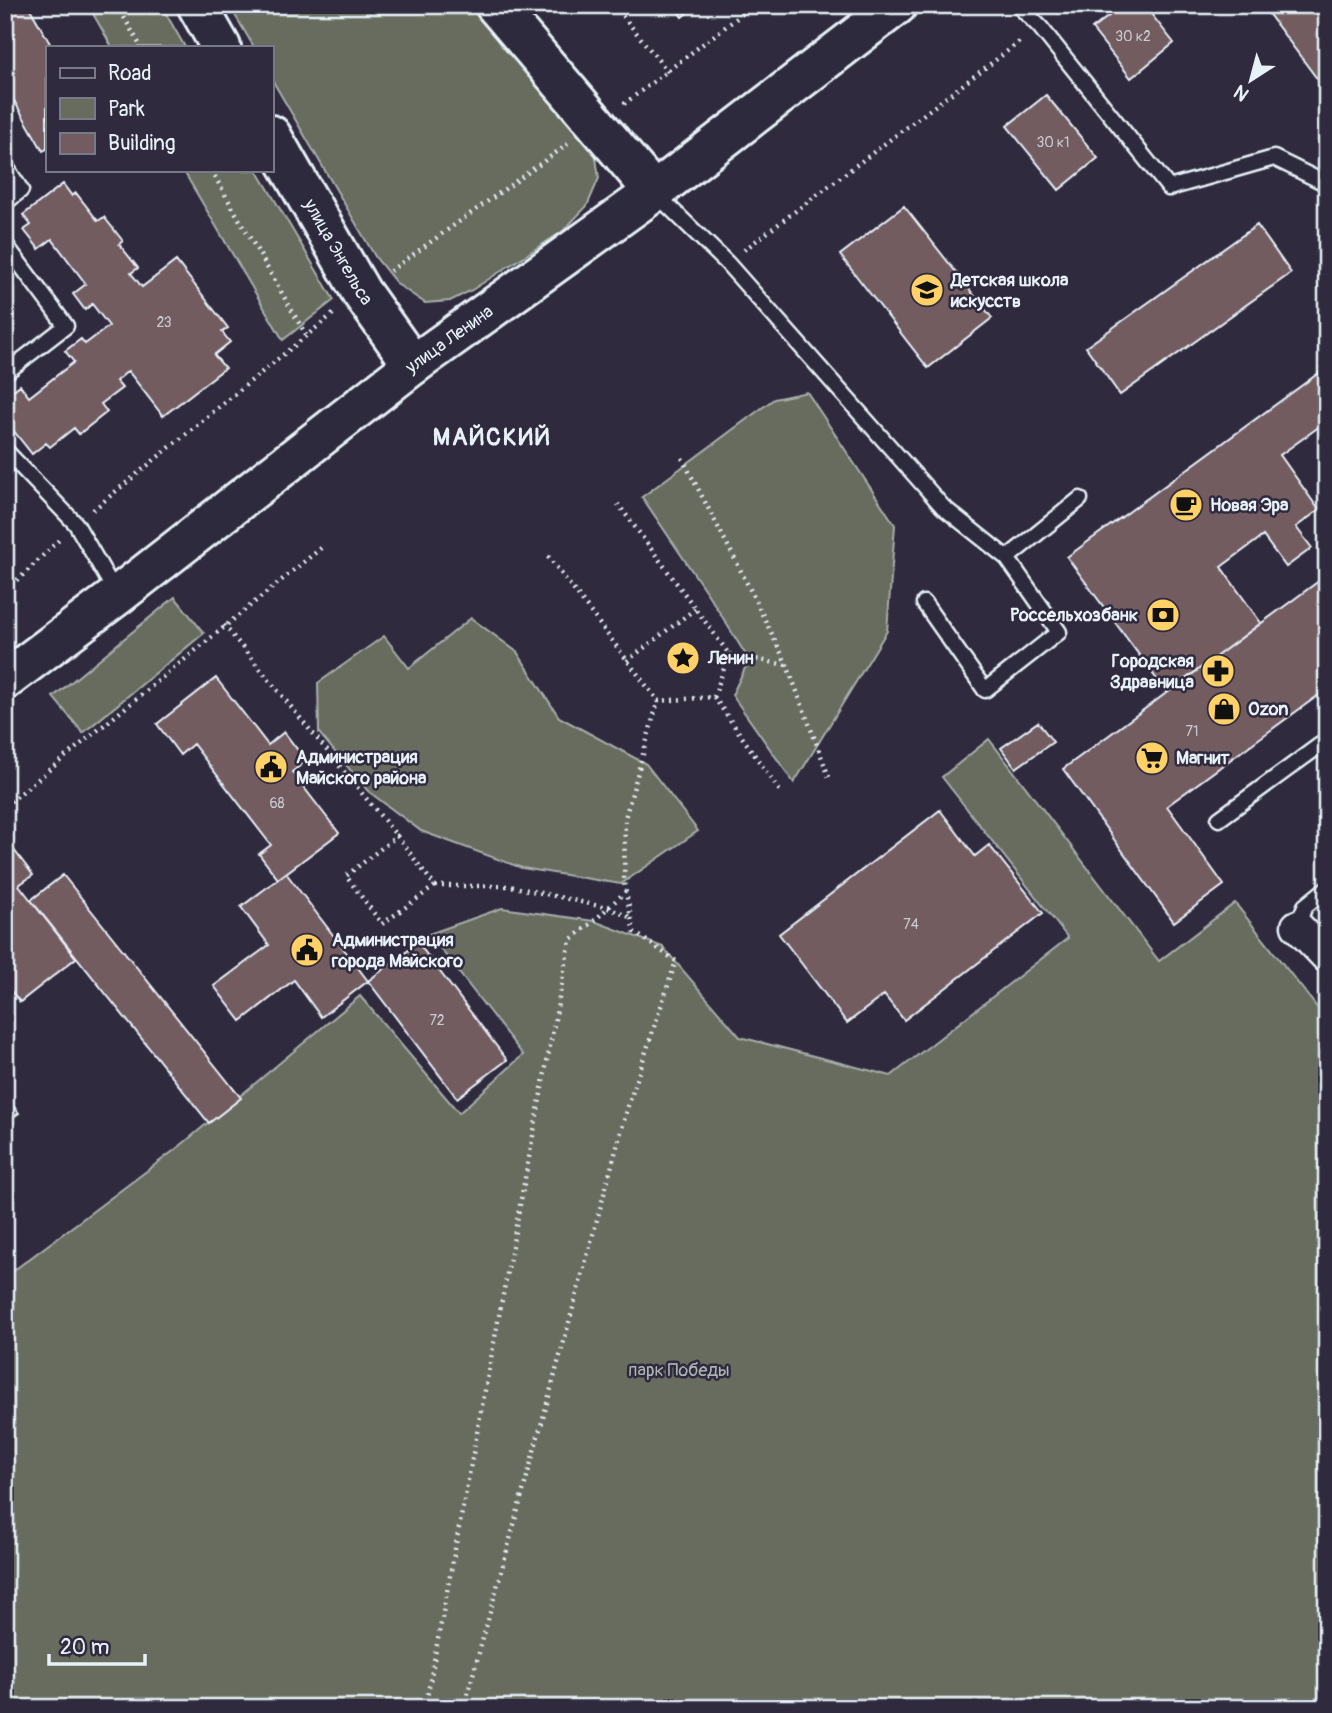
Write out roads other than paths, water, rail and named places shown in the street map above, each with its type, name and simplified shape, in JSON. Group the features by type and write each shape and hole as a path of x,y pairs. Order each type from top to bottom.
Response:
{"street":[{"path":"197,5 220,46"},
{"path":"495,5 654,192"},
{"name":"улица Ленина","path":"5,680 413,365 654,192 897,5"},
{"name":"улица Энгельса","path":"273,138 361,292 413,365"},
{"path":"1297,926 1327,957"}],"lane":[{"path":"1018,5 1040,27 1169,188 1274,158 1327,184"},
{"path":"5,165 21,190 5,203"},
{"path":"654,192 727,263 943,506 1007,558 1059,632 985,690 924,603"},
{"path":"5,244 66,326 5,373"},
{"path":"5,450 76,523 118,595"},
{"path":"1007,558 1080,499"},
{"path":"1219,819 1327,740"},
{"path":"1297,926 1306,906 1327,888"}],"place":[{"name":"Детская школа искусств","path":"927,290"},
{"name":"Новая Эра","path":"1186,505"},
{"name":"Россельхозбанк","path":"1163,615"},
{"name":"Ленин","path":"683,658"},
{"name":"Городская Здравница","path":"1218,671"},
{"name":"Ozon","path":"1224,709"},
{"name":"Магнит","path":"1152,758"},
{"name":"Администрация Майского района","path":"271,767"},
{"name":"Администрация города Майского","path":"307,950"}],"district":[{"name":"МАЙСКИЙ","path":"492,437"}],"park label":[{"name":"парк Победы","path":"679,1370"}]}
